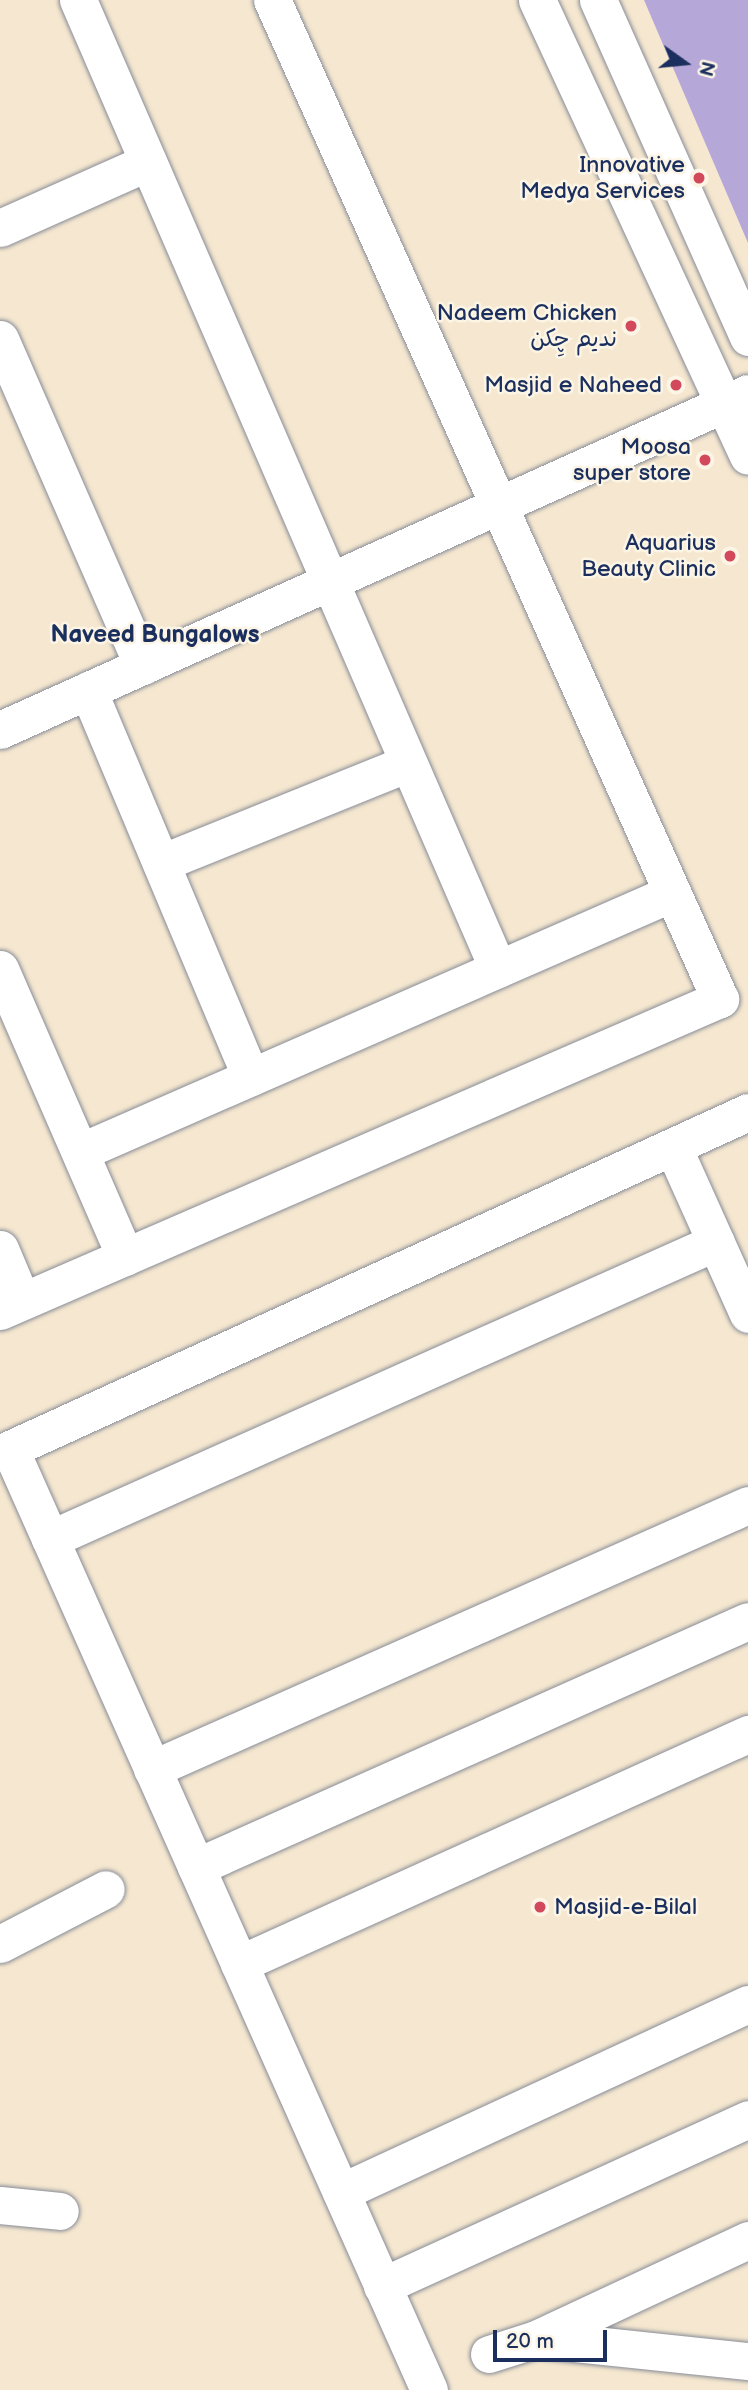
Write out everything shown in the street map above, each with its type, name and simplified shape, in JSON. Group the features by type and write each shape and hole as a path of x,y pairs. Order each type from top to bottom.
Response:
{"street":[{"path":"78,0 498,969"},
{"path":"0,1249 11,1306 720,999 272,0"},
{"path":"537,0 736,398 748,456"},
{"path":"598,0 739,293 748,337"},
{"path":"0,228 148,163"},
{"path":"0,339 143,666"},
{"path":"0,730 500,508 736,398"},
{"path":"88,690 251,1077"},
{"path":"161,863 408,763"},
{"path":"82,1152 673,893"},
{"path":"0,969 82,1152 125,1257"},
{"path":"429,2390 10,1449 748,1112"},
{"path":"673,1147 748,1314"},
{"path":"50,1539 716,1242"},
{"path":"152,1769 748,1505"},
{"path":"196,1867 748,1621"},
{"path":"239,1964 748,1734"},
{"path":"0,1944 106,1889"},
{"path":"341,2192 748,2004"},
{"path":"382,2286 748,2119"},
{"path":"0,2205 60,2211"},
{"path":"489,2354 536,2339 748,2240"},
{"path":"536,2339 748,2361"}],"building":[{"path":"644,0 748,0 748,243"}],"place":[{"name":"Innovative Medya Services","path":"699,178"},
{"name":"Nadeem Chicken ندیم چِکن","path":"631,326"},
{"name":"Masjid e Naheed","path":"676,385"},
{"name":"Moosa super store","path":"705,460"},
{"name":"Aquarius Beauty Clinic","path":"730,556"},
{"name":"Masjid-e-Bilal","path":"540,1907"}],"district":[{"name":"Naveed Bungalows","path":"155,635"}]}
